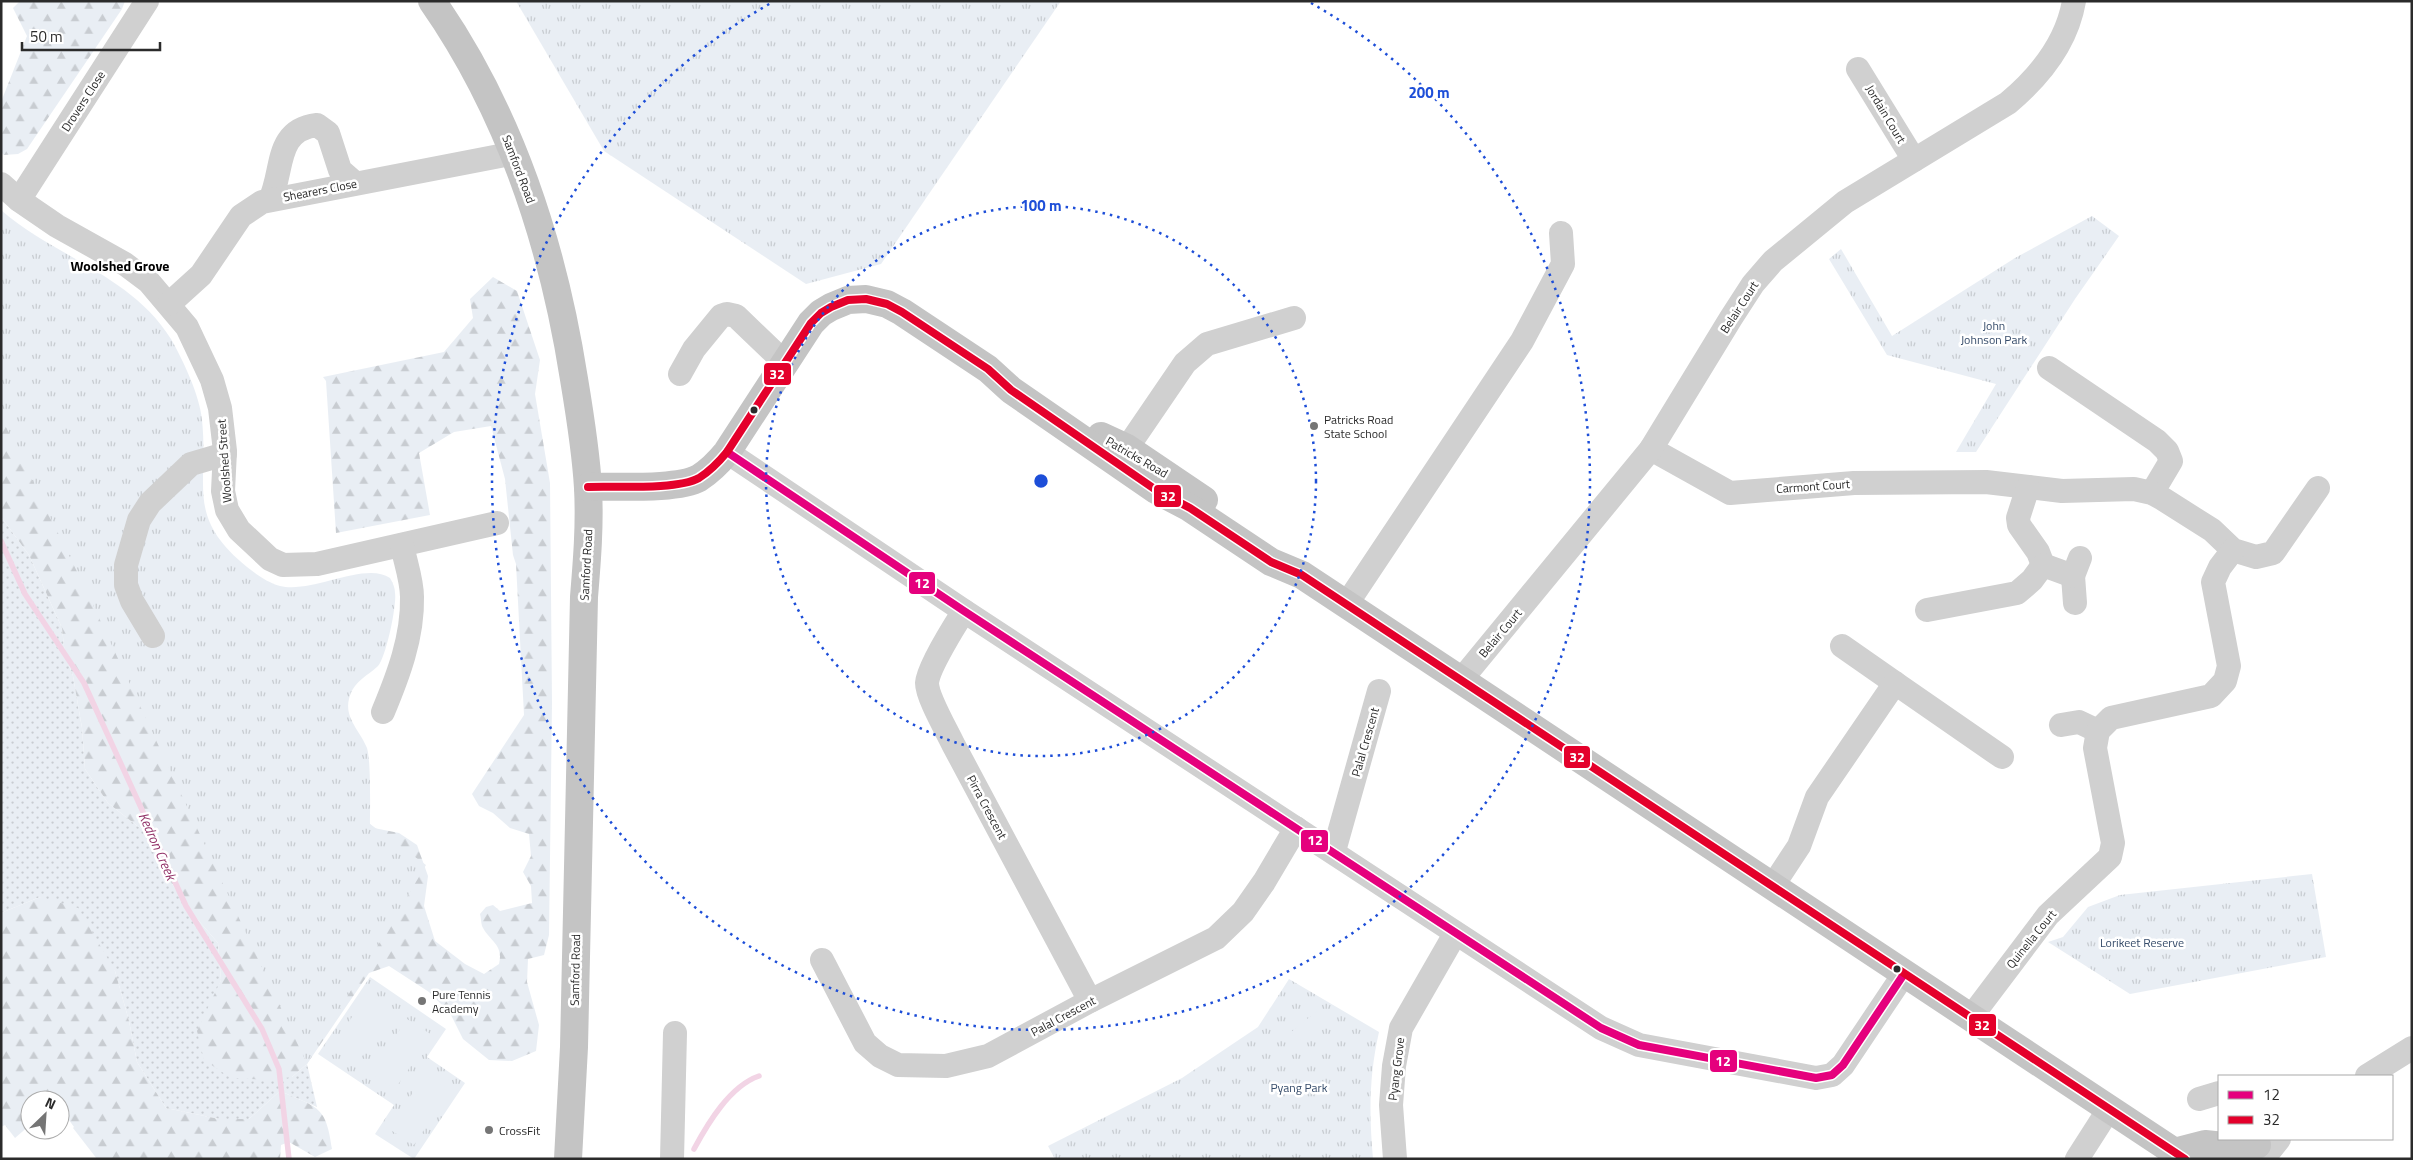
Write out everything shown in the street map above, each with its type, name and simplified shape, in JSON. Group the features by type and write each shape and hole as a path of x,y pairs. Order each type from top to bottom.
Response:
{"main road":[{"name":"Samford Road","path":"432,1 479,80 515,153 539,220 558,292 580,417 588,487 588,540 584,597 573,1056 568,1159"},
{"name":"Patricks Road","path":"785,363 798,342 821,313 848,300 866,299 887,304 988,369 1011,390 1150,486 1190,508 1271,562 1302,575 2179,1155"},
{"path":"588,487 682,484 698,478 715,466 727,452 785,363"},
{"name":"Patricks Road","path":"988,369 1017,380 1101,436 1127,448 1279,550 1302,575"},
{"path":"2179,1155 2205,1144 2263,1148"}],"street":[{"name":"Drovers Close","path":"19,200 147,1"},
{"name":"Belair Court","path":"1461,680 1651,450 1740,304 1753,284 1773,261 1845,202 2008,103 2030,84 2047,62 2066,29 2074,1"},
{"name":"Jordain Court","path":"1858,68 1914,160"},
{"path":"270,200 276,188 283,152 295,131 305,126 317,125 328,133 340,170 355,183"},
{"name":"Shearers Close","path":"169,304 201,275 241,216 262,202 515,153"},
{"name":"Woolshed Street","path":"1,184 19,200 57,226 125,264 149,282 187,327 212,380 220,408 225,454 223,492 227,510 239,530 270,559 283,565 301,565 497,523"},
{"path":"1346,605 1522,341 1563,264 1561,233"},
{"path":"680,374 694,350 721,316 727,314 736,316 785,363"},
{"path":"1127,448 1185,363 1207,344 1294,318"},
{"path":"2049,368 2157,441 2167,451 2171,461 2152,493 2212,530 2233,550 2256,557 2273,553 2318,488"},
{"name":"Carmont Court","path":"1651,450 1730,493 1854,483 1986,482 2062,491 2134,489 2152,493"},
{"path":"727,452 964,610 1334,851 1456,934 1601,1028 1639,1044 1816,1078 1832,1075 1843,1065 1904,974"},
{"path":"153,636 132,601 126,585 126,565 138,520 150,503 191,464 225,454"},
{"path":"2028,487 2018,518 2019,526 2038,552 2043,565"},
{"path":"383,712 398,676 408,636 412,597 402,544"},
{"path":"2061,725 2079,722 2098,731 2111,718 2211,696 2225,681 2229,666 2213,582 2220,567 2233,550"},
{"path":"2043,565 2077,567 2075,603"},
{"path":"1927,610 2017,593 2032,580 2043,565"},
{"name":"Pirra Crescent","path":"964,610 937,658 927,683 936,710 953,744 1090,1001"},
{"path":"1842,646 2002,757"},
{"path":"1772,887 1799,846 1817,797 1895,683"},
{"name":"Palal Crescent","path":"1334,851 1379,692"},
{"name":"Quinella Court","path":"1971,1017 2048,915 2110,858 2113,843 2095,748 2098,731"},
{"name":"Palal Crescent","path":"822,960 865,1043 880,1056 898,1066 946,1066 988,1056 1090,1001 1216,938 1243,912 1264,882 1296,828"},
{"name":"Pyang Grove","path":"1395,1159 1391,1104 1394,1066 1401,1028 1456,934"},
{"path":"672,1159 674,1033"},
{"path":"2369,1075 2412,1048"},
{"path":"2077,1159 2109,1109"}],"green space":[{"path":"20,1 125,1 122,9 27,149 18,154 4,155 1,152 1,102 27,36 13,8"},
{"path":"516,1 1061,1 881,264 806,284 604,151"},
{"path":"1,210 45,241 114,282 135,298 154,317 171,339 190,378 201,410 203,483 207,516 215,532 228,549 254,572 267,581 280,586 307,586 367,573 379,574 390,578 394,586 394,608 390,631 381,661 354,688 348,706 351,719 367,748 370,785 370,824 426,865 307,1064 86,590 1,417"},
{"name":"John Johnson Park","path":"2092,216 2119,236 2075,299 1976,452 1956,452 1996,384 1887,355 1829,259 1841,249 1892,336 2015,258"},
{"path":"493,277 517,291 540,360 535,394 550,483 552,703 549,935 544,955 528,959 527,982 539,1025 536,1051 512,1061 489,1060 463,1039 450,1013 429,992 389,966 369,973 307,1064 292,1077 269,1080 231,1078 204,1060 197,1031 221,980 218,943 186,906 166,874 159,843 108,803 85,769 82,728 73,676 65,655 62,628 29,555 2,518 1,374 362,816 374,828 399,833 417,845 428,876 424,906 435,941 465,964 484,974 499,964 500,957 498,947 482,926 480,914 486,907 493,905 500,911 532,903 531,886 523,872 531,856 529,834 510,828 493,813 479,806 472,794 524,715 516,564 513,555 505,479 491,426 454,432 419,453 430,515 336,533 326,381 323,377 444,352 473,318 470,299"},
{"path":"1,493 3,496 2,518 29,555 62,628 65,655 73,676 82,728 85,769 108,803 159,843 166,874 186,906 218,943 221,980 211,1006 292,1077 307,1064 317,1107 280,1091 249,1119 219,1119 166,1108 137,1062 129,1021 115,971 40,897 1,913"},
{"name":"Lorikeet Reserve","path":"2312,874 2326,957 2130,994 2048,942 2063,937 2088,907 2120,895"},
{"path":"40,897 78,908 115,971 129,1021 137,1062 166,1108 219,1119 249,1119 280,1091 312,1105 318,1110 327,1124 332,1149 315,1157 289,1142 281,1145 280,1159 97,1159 70,1122 70,1090 20,1090 20,1134 15,1138 5,1125 1,1127 1,913"},
{"path":"370,977 446,1029 427,1057 465,1083 414,1159 375,1134 394,1105 318,1054"},
{"name":"Pyang Park","path":"1289,979 1379,1032 1373,1064 1371,1095 1373,1159 1055,1159 1048,1146 1182,1078 1258,1027"},
{"path":"368,993 393,1010 357,1064 332,1047"},
{"path":"1317,1011 1323,1020 1298,1041 1291,1032"},
{"path":"407,1019 432,1035 395,1089 370,1073"},
{"path":"425,1074 450,1090 414,1145 389,1129"}],"waterway":[{"name":"Kedron Creek","path":"1,541 25,594 84,683 186,906 262,1029 279,1069 289,1159"},
{"path":"694,1149 713,1117 729,1097 748,1081 759,1076"}],"transit line":[{"name":"32","path":"588,487 662,486 689,482 699,478 707,473 727,452 811,323 821,313 848,300 866,299 887,304 988,369 1011,390 1156,490 1190,508 1271,562 1302,575 2185,1159"},
{"name":"12","path":"727,452 964,611 1601,1028 1639,1045 1816,1078 1832,1075 1843,1065 1904,974"}],"place":[{"name":"Patricks Road State School","path":"1314,426"},
{"name":"Pure Tennis Academy","path":"422,1001"},
{"name":"CrossFit","path":"489,1130"}],"district":[{"name":"Woolshed Grove","path":"120,265"}]}
